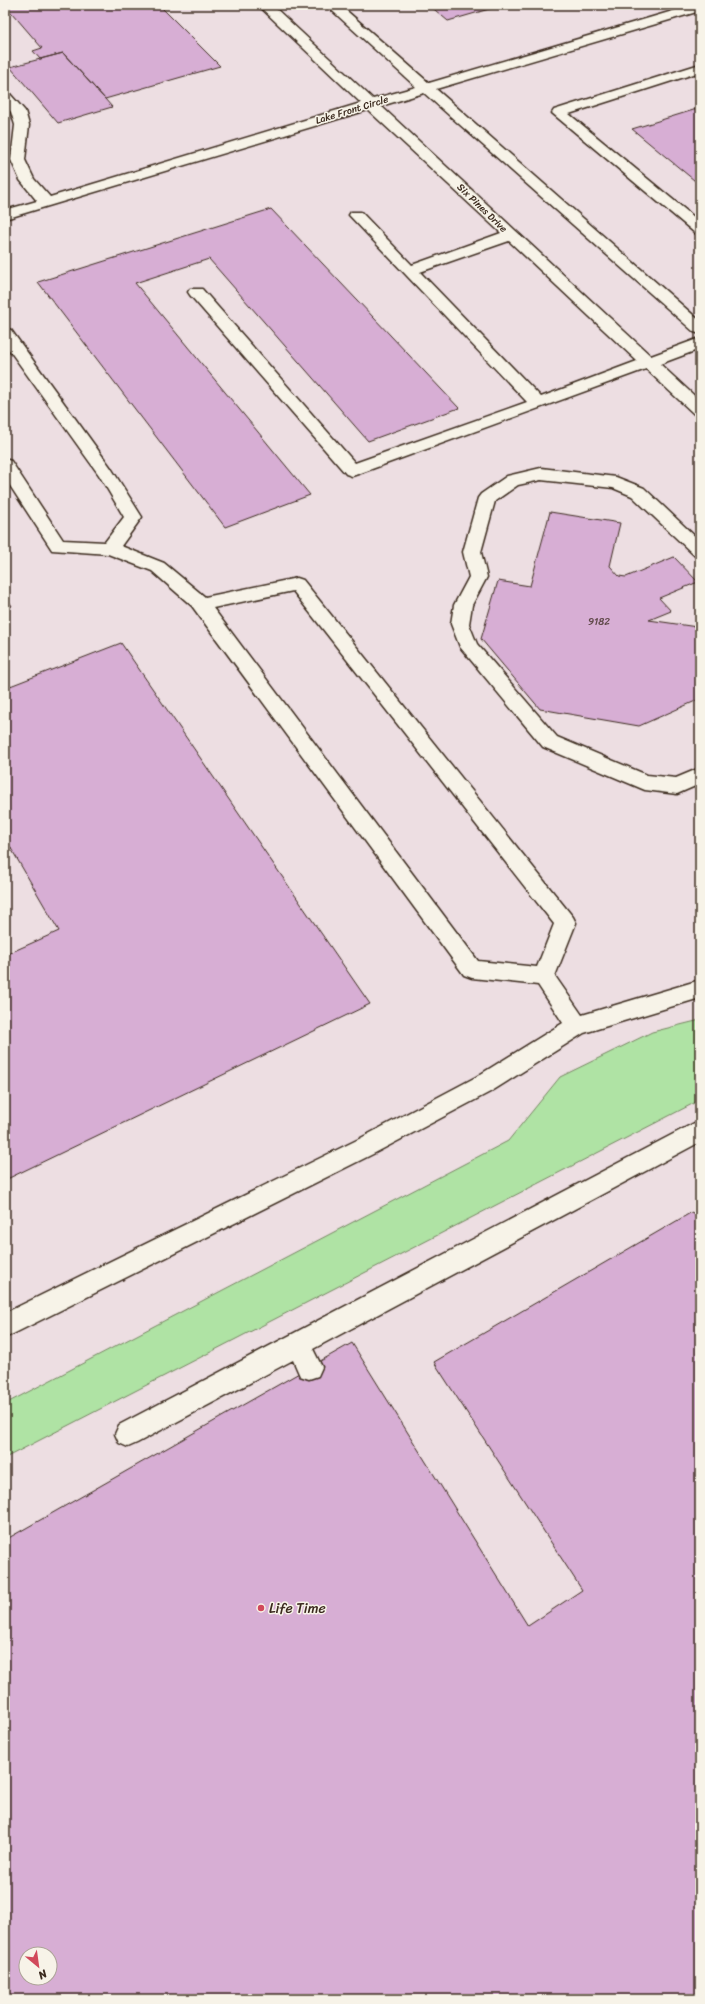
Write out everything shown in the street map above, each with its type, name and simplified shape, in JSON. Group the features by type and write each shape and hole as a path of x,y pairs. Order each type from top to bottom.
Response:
{"street":[{"name":"Six Pines Drive","path":"264,5 700,410"},
{"path":"332,5 700,328"},
{"name":"Lake Front Circle","path":"5,215 700,7"},
{"path":"700,68 559,113 700,230"},
{"path":"5,97 18,111 22,125 18,160 27,180 47,203"},
{"path":"356,215 538,404"},
{"path":"409,271 510,235"},
{"path":"196,292 352,470 538,404 700,343"},
{"path":"5,333 105,472 133,517 110,548"},
{"path":"5,465 58,546 110,548 158,566 200,604 472,969 544,977 577,1026"},
{"path":"700,551 638,492 616,483 541,474 513,480 487,498 472,552 478,577 463,605 460,624 469,647 550,742 645,782 677,786 700,776"},
{"path":"200,604 297,584 565,923 544,977"},
{"path":"5,1326 367,1146 484,1084 577,1026 700,989"},
{"path":"128,1434 700,1130"},
{"path":"298,1344 309,1367"}],"green space":[{"path":"700,1020 700,1100 5,1458 5,1404 508,1141 560,1077 652,1032"}],"building":[{"path":"5,5 159,5 220,66 105,99 63,53 40,59 33,51 42,48"},
{"path":"429,5 503,5 448,21"},
{"path":"63,53 112,107 58,123 10,67"},
{"path":"700,108 700,185 632,129"},
{"path":"271,209 459,408 368,441 209,259 135,283 310,495 225,527 38,282"},
{"path":"550,512 620,523 610,566 619,576 626,577 674,557 698,582 659,598 671,611 649,620 697,627 700,631 700,699 639,726 540,709 481,639 498,581 530,586"},
{"path":"5,595 12,606 5,609"},
{"path":"121,643 370,1004 5,1180 5,955 59,931 5,838 5,688"},
{"name":"Life Time","path":"692,1212 700,1223 700,1999 5,1999 5,1540 352,1343 528,1626 582,1590 434,1362"}],"place":[{"name":"Life Time","path":"261,1608"}]}
